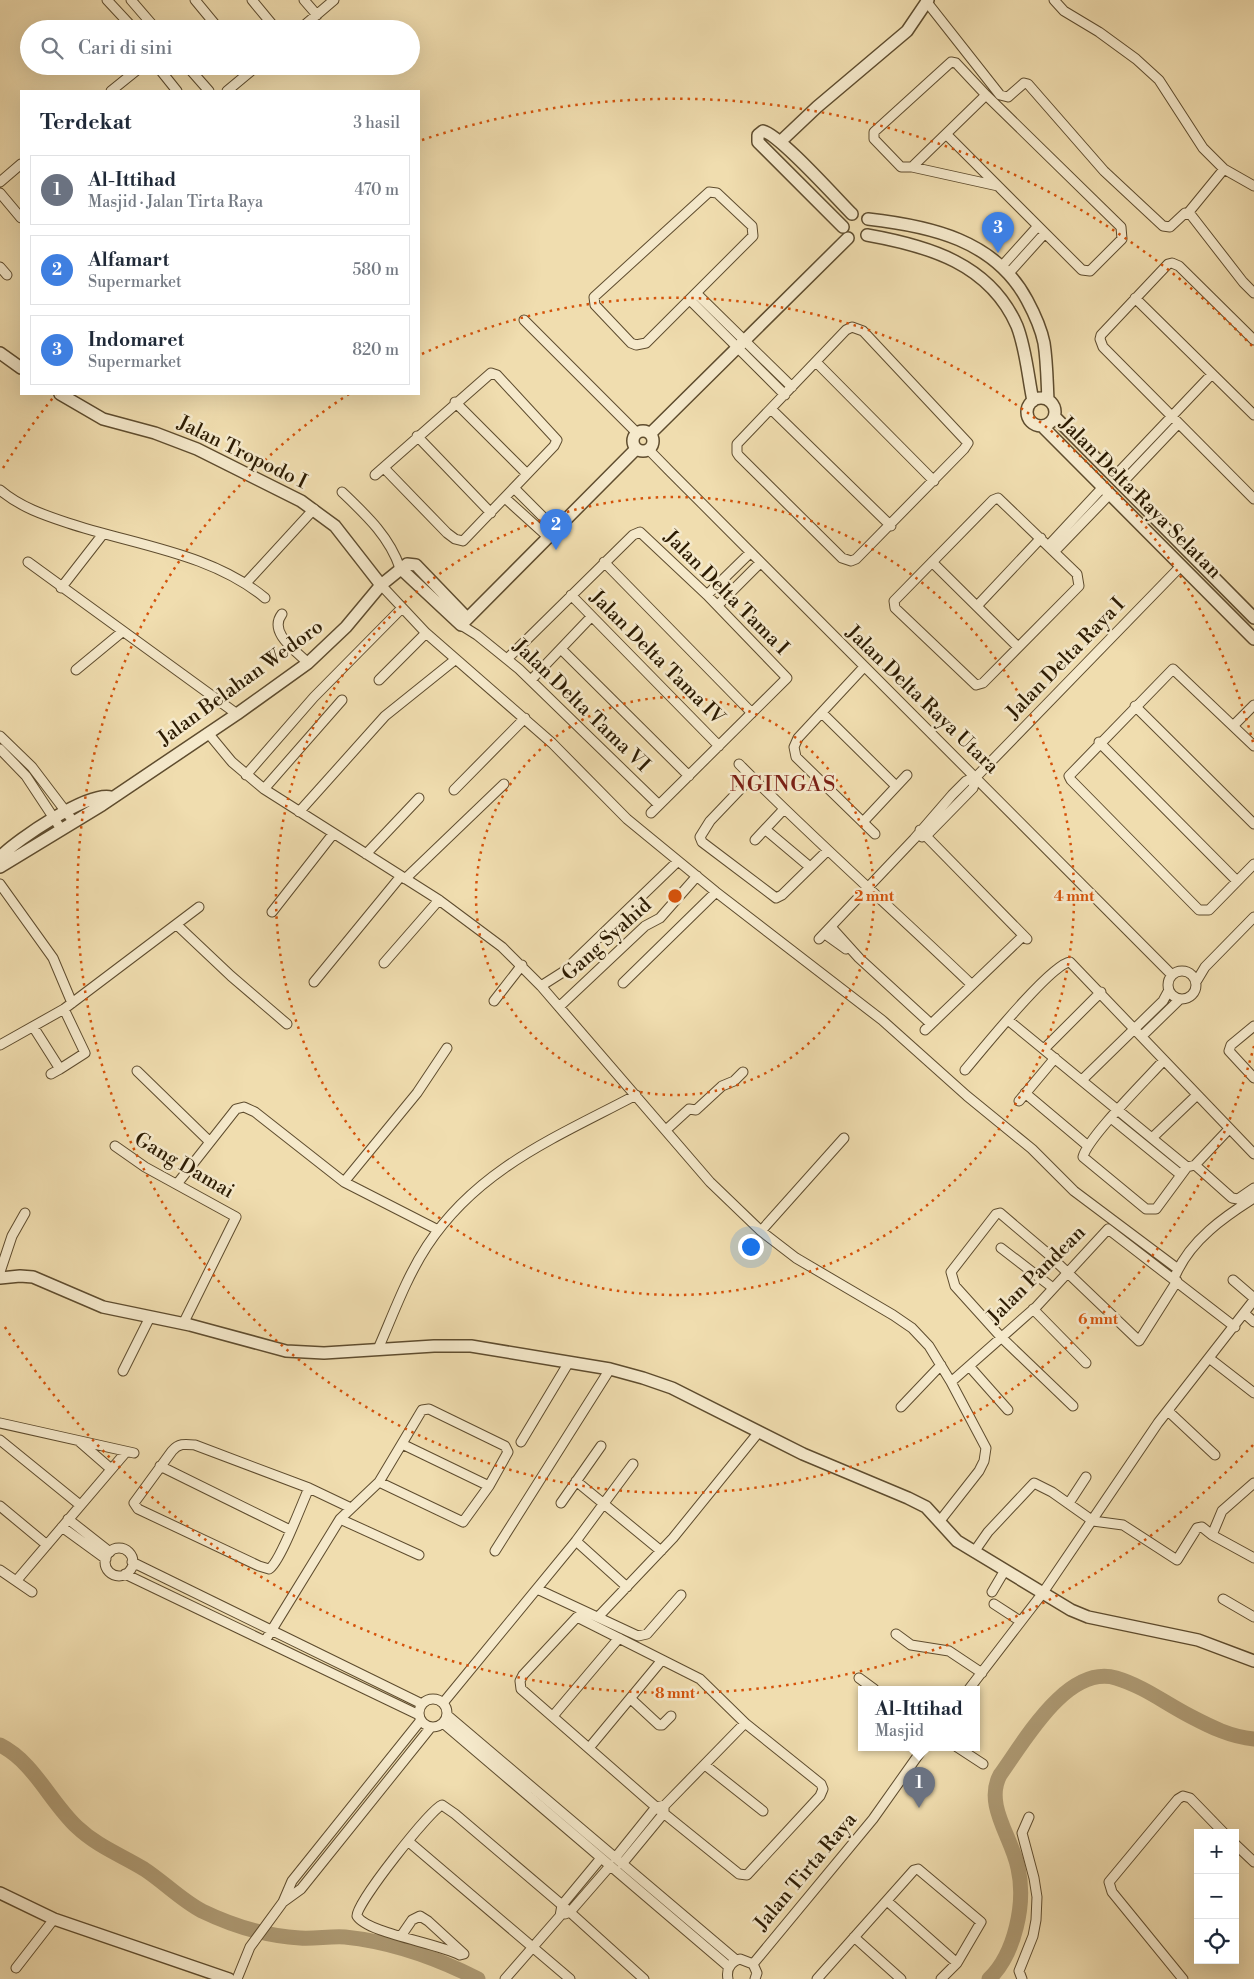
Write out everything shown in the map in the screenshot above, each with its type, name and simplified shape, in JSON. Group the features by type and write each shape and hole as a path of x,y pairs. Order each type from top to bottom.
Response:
{"street":[{"path":"107,0 126,20"},
{"path":"132,0 149,20"},
{"path":"195,0 212,20"},
{"path":"252,0 269,20"},
{"path":"304,0 317,15"},
{"path":"311,20 334,0"},
{"path":"1054,0 1073,18 1099,32 1136,59 1159,80 1203,148 1224,169 1254,186"},
{"path":"780,142 817,107 907,31 927,1 1000,96 1008,97 1024,83 1028,84 1104,171 1163,226 1170,227 1181,214 1188,213 1224,169"},
{"path":"946,134 998,186 1082,270 1088,272 1122,239 1121,226 986,95 958,65 951,62 874,132 874,139 899,166 912,167 998,186"},
{"path":"113,90 131,75"},
{"path":"165,75 176,90"},
{"path":"196,75 208,90"},
{"path":"228,90 245,75"},
{"path":"912,167 986,95"},
{"path":"848,238 843,227 758,142 757,137 763,131 780,142 852,214"},
{"path":"0,182 20,165"},
{"path":"713,192 752,226 754,233 690,300 646,343 636,345 631,343 595,305 594,300 596,294 706,193 713,192"},
{"path":"0,193 20,217"},
{"path":"1188,213 1254,293"},
{"path":"843,227 846,219 852,214 861,214 868,219 914,226 949,235 982,250 1005,270 1034,314 1044,342 1048,400"},
{"path":"848,238 860,240 867,235 870,227 868,219"},
{"path":"1005,270 1038,226"},
{"path":"1005,270 1045,233"},
{"path":"867,235 929,249 960,262 983,279 998,294 1017,328 1033,401"},
{"path":"650,434 848,238"},
{"path":"1254,340 1179,266 1172,263 1168,264 1135,298 1100,339 1103,347 1254,499"},
{"path":"0,267 7,275"},
{"path":"697,294 785,395"},
{"path":"1135,298 1254,415"},
{"path":"690,300 792,387"},
{"path":"524,320 637,433"},
{"path":"852,327 863,331 968,443 891,526 856,559 847,561 736,453 737,444 792,387 846,330 852,327"},
{"path":"0,354 20,367"},
{"path":"816,362 934,481"},
{"path":"375,475 487,374 497,375 557,440 554,446 464,540 457,540 447,533 384,468"},
{"path":"1117,481 1170,416 1212,374"},
{"name":"Jalan Tropodo I","path":"62,395 103,419 155,432 204,452 268,482 314,509 335,526 381,585"},
{"path":"1040,398 1048,400 1054,406 1054,417 1050,424 1035,425 1029,419 1028,408 1033,401 1040,398"},
{"path":"455,402 527,474"},
{"path":"771,409 891,526"},
{"name":"Jalan Delta Raya Selatan","path":"1054,417 1254,618"},
{"path":"1117,481 1178,424"},
{"name":"Jalan Delta Raya Selatan","path":"1042,426 1254,639"},
{"path":"644,431 650,434 653,444 649,450 642,452 636,449 632,442 637,433 644,431"},
{"path":"417,436 491,513"},
{"path":"342,492 382,534 394,553 400,568 409,563 416,565 464,622 636,449"},
{"name":"Jalan Delta Raya Utara","path":"649,450 863,668 976,777 1172,975"},
{"path":"514,488 552,533"},
{"path":"0,490 17,503 38,513 229,573 246,582 265,598"},
{"path":"1052,548 1106,491"},
{"path":"505,498 552,533"},
{"path":"996,498 1000,499 1052,548 1077,574 1079,586 983,683 976,685 894,608 896,598 996,498"},
{"path":"246,582 314,509"},
{"name":"Jalan Delta Tama I","path":"604,562 634,535 640,532 718,605 788,678 752,713"},
{"path":"62,588 103,534"},
{"path":"977,606 1041,538"},
{"path":"707,595 750,553"},
{"path":"28,562 237,714"},
{"path":"507,659 604,562 752,713 651,814"},
{"path":"932,562 1018,647"},
{"path":"718,605 760,563"},
{"name":"Jalan Delta Raya I","path":"972,985 928,1027 858,958 825,933 914,838 923,833 966,780 976,777 1181,566"},
{"name":"Jalan Belahan Wedoro","path":"1,861 58,824 73,821 94,810 237,714 308,662 346,627 381,585 400,568"},
{"path":"381,585 426,633 552,742 608,801 716,892 889,1025 967,1096 1032,1149 1074,1191 1178,1269"},
{"name":"Jalan Delta Tama IV","path":"570,595 719,746"},
{"path":"246,775 314,697 402,608"},
{"path":"282,614 277,621 278,631 308,662"},
{"path":"531,680 591,617"},
{"name":"Jalan Delta Tama VI","path":"464,622 531,680 659,805"},
{"path":"76,670 122,632"},
{"path":"379,680 426,633"},
{"path":"561,649 689,776"},
{"path":"299,812 386,716 456,659"},
{"path":"863,668 798,738 794,746 795,755 875,834"},
{"path":"1254,746 1176,669 1170,670 1071,772 1070,780 1200,910 1209,910 1254,864"},
{"path":"264,789 342,700"},
{"path":"1234,725 1254,705"},
{"path":"1135,706 1254,824"},
{"path":"822,713 896,786"},
{"path":"454,790 525,718"},
{"path":"208,734 246,775 264,789 438,900 477,927 522,965 710,1182 761,1231 796,1258 912,1328 929,1346 984,1441 986,1454 979,1470 939,1522"},
{"path":"0,736 32,767 73,821"},
{"path":"1099,742 1237,881"},
{"path":"0,749 26,776 58,824"},
{"path":"739,764 826,851 869,887 972,985 1025,937 923,833"},
{"path":"863,822 908,775"},
{"path":"752,777 710,821 701,834 700,840 775,898 782,895 826,851"},
{"path":"314,982 403,877 504,784"},
{"name":"Jalan Belahan Wedoro","path":"58,824 67,811 97,796 111,797"},
{"path":"366,854 418,798"},
{"path":"755,840 784,809"},
{"path":"766,830 810,867"},
{"path":"272,912 333,834"},
{"path":"541,986 563,972 678,861"},
{"name":"Gang Syahid","path":"559,1007 645,926 660,918 697,876"},
{"path":"0,884 53,958 85,1053 51,1074"},
{"path":"623,983 716,892"},
{"path":"384,963 438,900"},
{"path":"0,1045 34,1028 68,1006 177,926 199,907"},
{"path":"1082,1080 1180,999 1193,994 1196,982 1204,967 1254,917"},
{"path":"177,926 287,1024"},
{"path":"965,1070 1043,982 1067,962 1073,964 1101,992 1254,1154"},
{"path":"494,1001 522,965"},
{"path":"1190,973 1204,967"},
{"path":"1139,1033 1163,1002 1169,990 1169,979 1172,975 1182,970 1190,973 1196,982"},
{"path":"1169,990 1175,998 1180,999"},
{"path":"1044,1048 1101,992"},
{"path":"1008,1020 1152,1138 1235,1199 1254,1188"},
{"path":"1254,1026 1231,1045 1230,1051 1254,1078"},
{"path":"34,1028 60,1069"},
{"path":"344,1182 411,1100 447,1048"},
{"path":"1055,1058 1022,1097 1088,1146"},
{"path":"1164,1060 1118,1109 1088,1146 1083,1154 1085,1160 1149,1210 1156,1209 1181,1175 1229,1129"},
{"path":"137,1072 210,1142"},
{"path":"666,1130 689,1109 696,1110 722,1086 734,1081 742,1072"},
{"path":"378,1349 417,1262 438,1230 503,1167 636,1095"},
{"path":"1152,1138 1197,1095"},
{"path":"177,1184 236,1109 247,1107 344,1182 438,1230"},
{"path":"1111,1118 1181,1175"},
{"path":"761,1231 844,1138"},
{"name":"Gang Damai","path":"115,1146 145,1167 236,1217 182,1324"},
{"path":"1073,1406 1000,1336 955,1286 950,1276 973,1243 999,1212 1068,1272 1139,1341 1177,1282 1178,1269 1200,1240 1210,1230 1254,1198"},
{"path":"0,1270 12,1236 25,1213"},
{"name":"Jalan Pandean","path":"951,1382 1000,1336 1033,1309 1108,1229 1177,1282"},
{"path":"1002,1248 1053,1288"},
{"path":"0,1278 33,1277 103,1307 182,1324 286,1350 324,1353 471,1346 610,1369 672,1388 758,1433 908,1498 930,1511 950,1535 974,1552 1042,1594 1079,1614 1198,1640 1254,1661"},
{"path":"971,1686 1042,1594 1168,1411 1235,1327 1254,1299 1234,1280"},
{"path":"1177,1282 1235,1327"},
{"path":"1033,1309 1086,1363"},
{"path":"1244,1313 1254,1322"},
{"path":"123,1371 150,1317"},
{"path":"1210,1358 1254,1394"},
{"path":"521,1442 569,1362"},
{"path":"901,1407 940,1365"},
{"path":"969,1366 1008,1410"},
{"path":"495,1551 610,1369"},
{"path":"265,1641 340,1519 378,1482 421,1412 430,1409 506,1448 506,1456 463,1522 378,1482"},
{"path":"1168,1411 1215,1455"},
{"path":"0,1423 130,1452 111,1469 17,1580"},
{"path":"598,1617 661,1551 758,1433"},
{"path":"0,1440 80,1505"},
{"path":"78,1440 111,1469"},
{"path":"309,1488 274,1564 266,1569 138,1509 134,1504 160,1466 176,1447 188,1444 309,1488 351,1508"},
{"path":"402,1444 488,1486"},
{"path":"561,1503 601,1446"},
{"path":"633,1464 576,1542 443,1703 445,1719 601,1858 616,1862 728,1967 728,1979"},
{"path":"160,1466 290,1530"},
{"path":"1068,1503 1086,1477"},
{"path":"576,1481 661,1551"},
{"path":"974,1552 988,1532 1034,1483 1094,1520 1123,1524 1175,1560 1179,1558 1197,1528 1202,1527 1254,1558"},
{"path":"1212,1534 1222,1511 1254,1483"},
{"path":"0,1506 47,1544"},
{"path":"340,1519 419,1555"},
{"path":"68,1520 108,1555"},
{"path":"62,1528 108,1555"},
{"path":"576,1542 627,1587"},
{"path":"125,1574 131,1568 131,1556 126,1550 117,1548 108,1555 107,1568 112,1574 125,1574 265,1641 420,1718 431,1727"},
{"path":"132,1562 422,1704"},
{"path":"0,1570 32,1592"},
{"path":"992,1592 1005,1570"},
{"path":"537,1589 598,1617 627,1633 642,1636 647,1634 681,1595"},
{"path":"1223,1599 1254,1617"},
{"path":"994,1604 1020,1621"},
{"path":"580,1618 619,1638 700,1679 746,1723 821,1784 823,1789 820,1796 744,1876 589,1748 521,1689 520,1681 524,1675 574,1619 580,1618"},
{"path":"896,1634 911,1645 949,1651 982,1673"},
{"path":"553,1716 619,1638"},
{"path":"589,1748 662,1660"},
{"path":"859,1678 870,1686"},
{"path":"422,1704 432,1699 443,1703"},
{"path":"631,1699 659,1725 662,1725 671,1716"},
{"path":"284,1902 292,1881 420,1718 422,1704"},
{"path":"237,1979 250,1947 284,1902 301,1889 431,1727 445,1719"},
{"path":"445,1719 736,1960 745,1960 752,1964 756,1978"},
{"path":"505,1979 560,1916 570,1912 662,1808 746,1723"},
{"name":"Jalan Tirta Raya","path":"752,1964 873,1819 921,1751"},
{"path":"963,1751 983,1764"},
{"path":"705,1765 763,1810"},
{"path":"1183,1979 1112,1892 1109,1882 1150,1830 1183,1796 1190,1798 1220,1829"},
{"path":"401,1936 415,1917 422,1917 464,1954 460,1955 435,1945 401,1936 368,1926 361,1922 356,1914 369,1890 440,1806 444,1806 562,1905 644,1979"},
{"path":"1021,1979 1019,1971 1033,1936 1037,1897 1022,1833 1029,1816"},
{"path":"409,1842 570,1979"},
{"path":"1239,1848 1254,1862"},
{"path":"560,1916 562,1905 601,1858"},
{"path":"821,1977 914,1870 918,1869 979,1918 980,1926 956,1962 941,1979"},
{"path":"0,1893 54,1919 229,1979"},
{"path":"887,1901 956,1962"},
{"path":"16,1968 54,1919"},
{"path":"854,1937 901,1979"},
{"path":"728,1967 736,1960"}],"waterway":[{"path":"989,1979 1006,1956 1012,1942 1019,1912 1020,1897 1018,1868 997,1809 995,1798 996,1786 1000,1775 1034,1726 1064,1694 1081,1683 1098,1677 1116,1678 1145,1690 1213,1728 1229,1734 1254,1739"},
{"path":"0,1745 23,1761 67,1817 85,1834 144,1869 187,1902 202,1911 238,1926 262,1933 306,1938 345,1937 397,1947 430,1957 478,1979"}],"place":[{"name":"Indomaret","path":"998,253"},
{"name":"Alfamart","path":"556,550"},
{"name":"Al-Ittihad","path":"919,1808"}],"district":[{"name":"NGINGAS","path":"783,784"}]}
